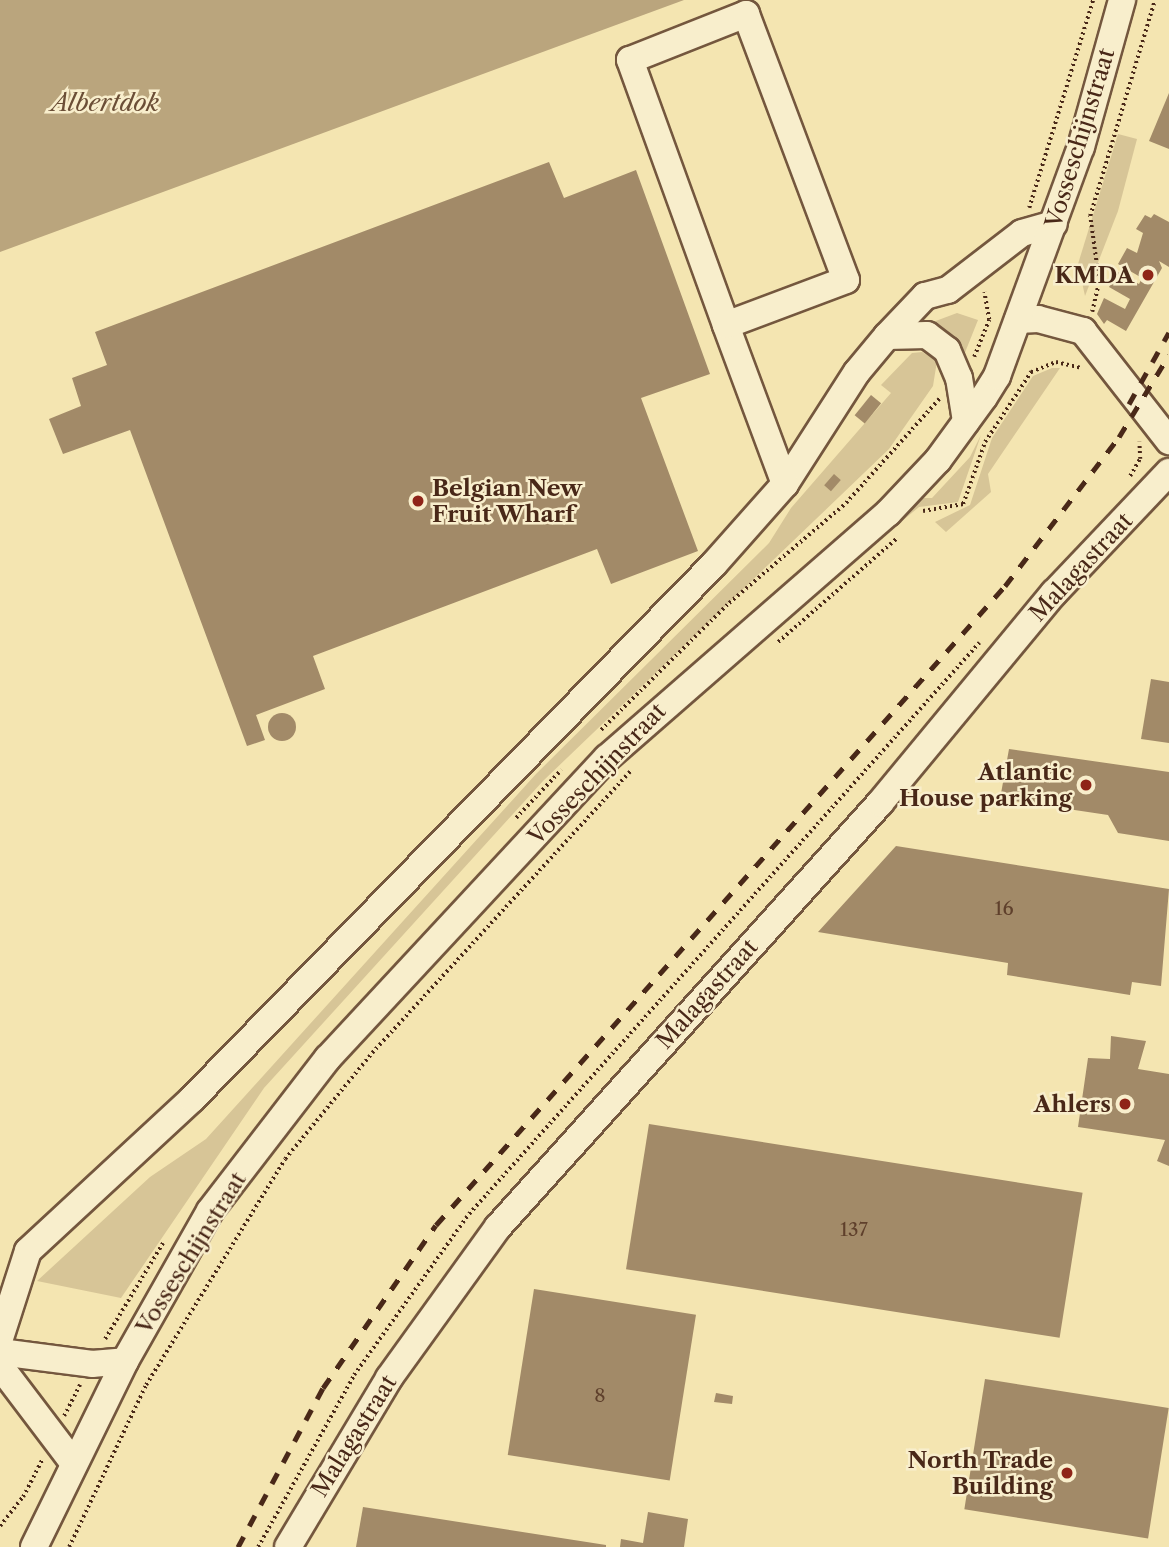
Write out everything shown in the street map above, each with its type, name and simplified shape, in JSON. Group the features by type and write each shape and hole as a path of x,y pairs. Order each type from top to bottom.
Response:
{"street":[{"name":"Vosseschijnstraat","path":"34,1547 72,1461 125,1361 211,1211 328,1058 607,758 870,530 938,460 998,376 1054,224 1122,0"},
{"path":"726,325 846,279 746,14 630,61 726,325 785,484"},
{"path":"0,1338 28,1251 202,1090 714,564 785,484 857,372 887,336 925,296 948,290 1022,233 1054,224"},
{"path":"1018,320 1038,319 1083,331 1169,441"},
{"path":"887,336 927,335 947,350 960,378 966,421"},
{"name":"Malagastraat","path":"288,1547 395,1369 498,1227 880,803 1054,593 1169,472"},
{"path":"0,1352 92,1364 125,1361"},
{"path":"0,1366 72,1461"}],"path":[{"path":"1022,233 1093,0"},
{"path":"1083,331 1099,282 1090,216 1155,0"},
{"path":"973,359 990,314 982,284"},
{"path":"914,519 921,512 963,504 991,432 1031,372 1068,363"},
{"path":"769,650 898,537"},
{"path":"69,1547 158,1363 285,1159 372,1053 638,763"}],"shaded area":[{"path":"1118,134 1137,139 1118,211 1085,296 1078,264"},
{"path":"957,313 978,320 964,355 933,322"},
{"path":"922,352 937,361 933,386 889,449 543,781 264,1088 121,1298 37,1281 150,1177 206,1139 536,774 769,543 791,508 891,393 881,385 912,353"},
{"path":"1052,368 1060,368 988,474 991,492 946,532 935,522 970,505 992,438 1033,376"},
{"path":"981,435 958,502 919,507 884,536 920,498 932,498 970,457"}],"water":[{"name":"Albertdok","path":"0,0 684,0 0,252"}],"building":[{"path":"1169,93 1169,149 1149,141"},
{"name":"Belgian New Fruit Wharf","path":"549,162 564,198 636,170 710,374 641,398 698,551 611,584 597,549 313,656 325,689 256,715 265,740 247,746 130,430 63,454 49,419 81,406 72,378 107,365 95,332"},
{"name":"KMDA","path":"1154,214 1169,222 1169,267 1159,261 1162,268 1126,331 1107,320 1104,324 1097,314 1104,298 1125,309 1130,299 1109,287 1118,272 1139,284 1142,278 1118,264 1127,248 1137,253 1143,233 1136,229 1145,215 1151,218"},
{"path":"871,395 881,403 865,423 855,415"},
{"path":"834,474 841,480 831,491 824,485"},
{"path":"1151,679 1169,682 1169,743 1141,739"},
{"path":"282,713 292,717 296,727 292,737 282,741 272,737 268,727 272,717"},
{"name":"Atlantic House parking","path":"1009,749 1169,772 1169,841 1118,833 1108,815 1000,799"},
{"path":"896,846 1169,889 1161,986 1132,982 1130,995 1007,975 1008,963 818,932"},
{"name":"Ahlers","path":"1111,1036 1146,1041 1138,1069 1169,1074 1169,1166 1157,1161 1165,1140 1078,1127 1088,1058 1110,1059"},
{"path":"649,1124 1083,1193 1060,1338 626,1269"},
{"path":"534,1289 696,1315 670,1481 508,1455"},
{"name":"North Trade Building","path":"985,1379 1169,1408 1148,1538 964,1509"},
{"path":"716,1393 733,1396 732,1404 714,1402"},
{"path":"363,1507 606,1545 606,1547 356,1547"},
{"path":"648,1512 688,1519 684,1547 620,1547 621,1539 643,1543"}],"railway":[{"path":"1129,404 1169,332"},
{"path":"238,1547 323,1388 436,1225 1005,586 1119,437 1169,355"}],"place":[{"name":"KMDA","path":"1148,275"},
{"name":"Belgian New Fruit Wharf","path":"418,501"},
{"name":"Atlantic House parking","path":"1086,785"},
{"name":"Ahlers","path":"1125,1104"},
{"name":"North Trade Building","path":"1067,1473"}]}
